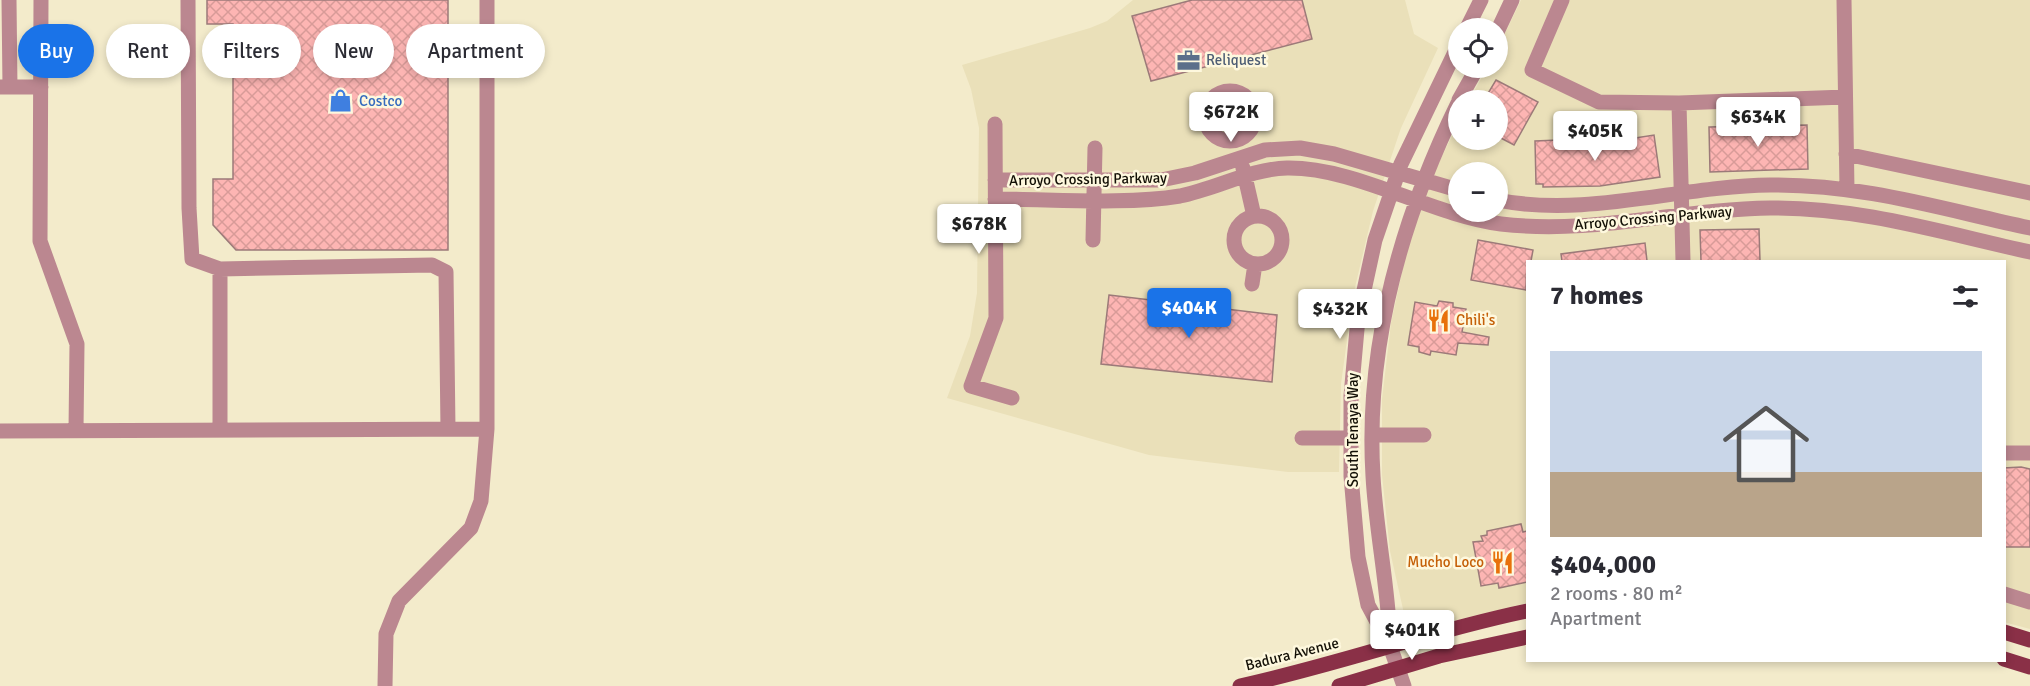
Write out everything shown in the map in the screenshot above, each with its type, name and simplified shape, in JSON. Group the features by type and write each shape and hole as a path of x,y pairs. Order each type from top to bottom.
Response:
{"main road":[{"name":"Badura Avenue","path":"1240,686 1424,635 1526,611"},
{"path":"2006,633 2030,640"},
{"path":"1339,686 1488,644 1526,637"},
{"path":"2006,660 2030,667"}],"street":[{"path":"9,0 5,87 41,87"},
{"path":"41,0 40,241 77,345 76,430"},
{"path":"188,0 189,208 192,259 220,269 432,265 446,272 448,429"},
{"path":"385,686 386,634 399,601 471,528 482,501 487,429 488,0"},
{"path":"1472,18 1482,0"},
{"path":"1504,18 1512,0"},
{"path":"1562,0 1532,70 1599,102 1679,103 1845,97"},
{"path":"1844,0 1847,189"},
{"name":"South Tenaya Way","path":"1404,686 1390,646 1368,604 1358,556 1351,438 1351,396 1358,318 1375,240 1398,172 1448,67"},
{"path":"1679,103 1683,260"},
{"path":"995,124 996,318 971,386 1012,398"},
{"name":"South Tenaya Way","path":"1390,646 1388,599 1373,476 1373,399 1382,322 1399,246 1422,180 1448,125"},
{"path":"1236,139 1254,216"},
{"path":"1093,240 1095,148"},
{"name":"Arroyo Crossing Parkway","path":"995,180 1178,178 1273,149 1308,149 1334,154 1448,187"},
{"path":"1846,154 2030,194"},
{"name":"Arroyo Crossing Parkway","path":"995,199 1094,199 1182,195 1245,176 1284,168 1314,170 1466,217 1533,227 1599,226 1769,208 1826,210 1883,217 2030,252"},
{"name":"Arroyo Crossing Parkway","path":"1508,201 1534,204 1598,203 1769,185 1847,189 1887,194 2030,228"},
{"path":"1254,216 1263,216 1276,224 1282,240 1281,248 1271,261 1255,264 1241,258 1234,244 1234,237 1241,223 1254,216"},
{"path":"1252,284 1255,264"},
{"path":"220,269 220,428"},
{"path":"0,431 220,428 487,429"},
{"path":"1373,435 1424,435"},
{"path":"1302,438 1351,438"},
{"path":"2006,453 2030,453"},
{"path":"2006,595 2030,602"}],"shaded area":[{"path":"1133,0 1405,0 1414,34 1438,48 1401,128 1373,211 1353,296 1341,384 1339,472 1288,472 1149,455 947,398 970,336 977,293 979,128 971,89 962,65 1090,28 1107,21"},
{"path":"1521,0 2030,0 2030,629 2006,623 2006,260 1526,260 1526,603 1419,629 1407,627 1390,551 1382,475 1382,399 1391,323 1407,249 1432,177 1448,144 1448,150 1508,150 1508,90 1475,90 1481,78 1508,78 1508,27"}],"building":[{"name":"Costco","path":"207,0 448,0 448,24 406,24 406,78 448,78 448,250 236,250 213,225 213,179 233,179 233,78 301,78 301,24 207,24"},
{"name":"Reliquest","path":"1192,0 1302,0 1312,39 1151,81 1132,16"},
{"path":"1496,80 1538,102 1514,145 1508,142 1508,90 1490,90"},
{"path":"1807,125 1808,169 1710,172 1709,127"},
{"path":"1654,135 1660,177 1600,186 1543,187 1543,184 1536,184 1535,141 1583,139 1583,146"},
{"path":"1759,229 1760,260 1701,260 1700,230"},
{"path":"1478,240 1533,250 1531,260 1526,260 1526,290 1471,280"},
{"path":"1645,243 1647,260 1562,260 1561,254"},
{"path":"1109,295 1277,315 1272,382 1101,364"},
{"name":"Chili's","path":"1439,301 1453,303 1453,307 1466,309 1462,332 1489,337 1488,345 1458,343 1456,355 1431,351 1430,355 1419,352 1419,347 1408,345 1415,302 1437,306"},
{"path":"2006,468 2030,469 2030,547 2006,547"},
{"name":"Mucho Loco","path":"1521,524 1523,532 1526,531 1526,582 1499,588 1498,583 1481,586 1473,542 1483,541 1481,536 1487,535 1487,531"}],"place":[{"name":"Reliquest","path":"1188,60"},
{"name":"Costco","path":"341,101"},
{"name":"Chili's","path":"1438,320"},
{"name":"Mucho Loco","path":"1502,562"}]}
